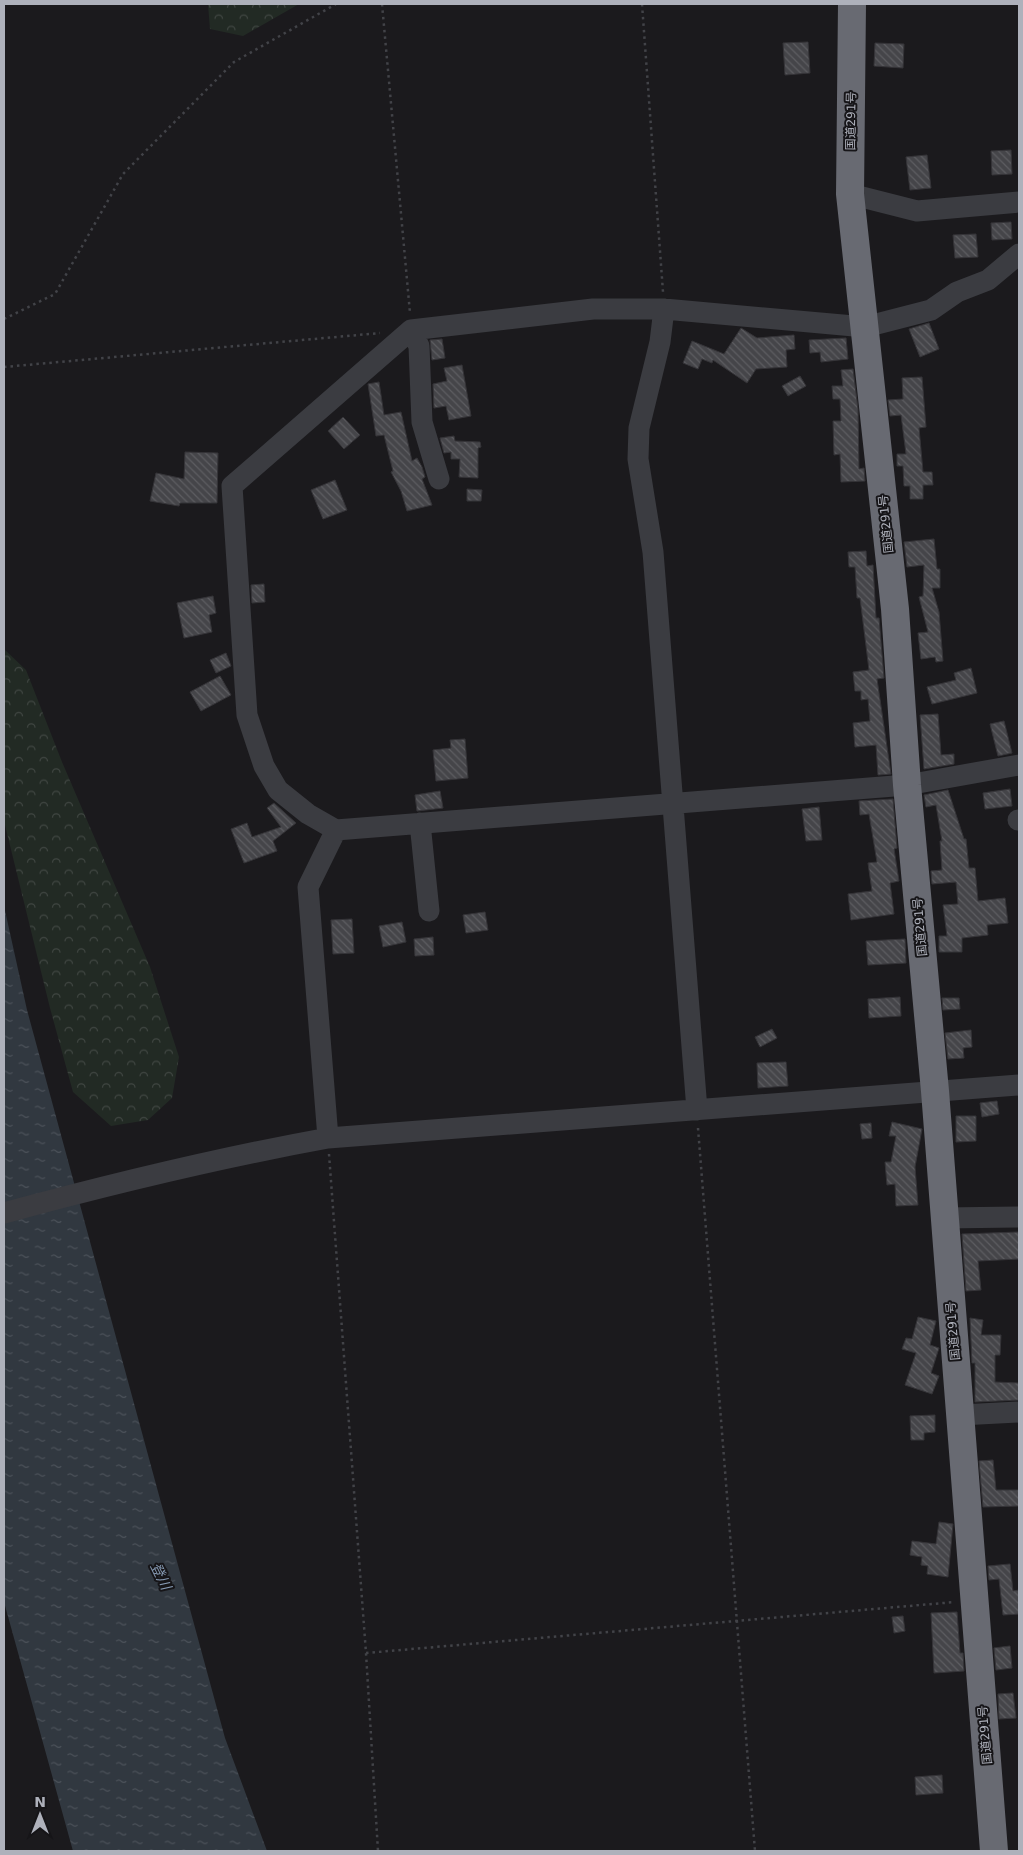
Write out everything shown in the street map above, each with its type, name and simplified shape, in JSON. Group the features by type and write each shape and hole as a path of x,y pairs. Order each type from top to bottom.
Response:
{"highway":[{"name":"国道291号","path":"852,4 850,194 895,610 907,785 935,1091 943,1218 994,1851"}],"street":[{"path":"850,194 917,211 1019,202"},
{"path":"1019,254 988,280 957,292 931,310 865,327 664,309 593,309 411,330 232,486 247,715 264,766 278,790 308,814 336,830 671,802 907,785 1019,765"},
{"path":"664,309 660,342 639,428 638,459 653,552 671,802 697,1110"},
{"path":"411,330 418,346 422,422 439,479"},
{"path":"420,823 429,911"},
{"path":"328,1138 308,887 336,830"},
{"path":"4,1213 108,1185 232,1156 328,1138 1019,1085"},
{"path":"943,1218 1019,1217"},
{"path":"960,1415 1019,1412"}],"path":[{"path":"4,319 55,294 123,174 234,62 336,4"},
{"path":"382,4 411,330"},
{"path":"642,4 664,309"},
{"path":"4,367 382,333"},
{"path":"697,1110 755,1851"},
{"path":"328,1138 366,1654 378,1851"},
{"path":"366,1654 974,1600"}],"green space":[{"path":"208,4 299,4 243,36 210,29"},
{"path":"4,649 26,670 62,762 150,967 179,1057 172,1098 148,1120 111,1126 73,1092 50,1008 4,821"}],"water":[{"name":"登川","path":"4,906 27,1010 225,1738 267,1851 73,1851 4,1602"}],"building":[{"path":"808,42 810,73 785,75 783,43"},
{"path":"875,43 904,44 903,68 874,66"},
{"path":"1011,150 1012,174 992,175 991,151"},
{"path":"927,155 931,188 910,190 906,157"},
{"path":"1011,222 1012,239 992,240 991,223"},
{"path":"976,234 978,257 955,258 953,235"},
{"path":"929,323 939,349 920,357 909,329"},
{"path":"741,328 757,338 794,335 795,349 786,350 787,367 756,369 747,383 713,360 712,363 702,359 698,369 683,363 692,341 724,354"},
{"path":"846,338 848,359 821,362 820,352 810,353 809,340"},
{"path":"442,339 445,358 432,360 430,340"},
{"path":"462,365 471,416 449,420 446,406 434,408 433,384 447,381 444,368"},
{"path":"853,369 858,409 859,469 864,468 865,481 841,482 840,454 834,455 833,421 841,421 840,399 833,399 832,386 843,386 841,370"},
{"path":"800,376 806,386 788,396 782,386"},
{"path":"922,377 926,427 919,428 923,472 932,472 933,485 923,485 923,499 910,499 910,486 904,486 903,466 897,466 897,454 906,454 901,415 890,416 888,400 903,399 902,378"},
{"path":"379,382 384,415 401,412 412,461 417,458 422,467 425,477 422,479 432,505 407,511 401,491 391,472 393,471 384,435 376,436 368,384"},
{"path":"343,417 360,435 344,449 328,431"},
{"path":"454,436 455,441 480,442 481,447 478,448 478,478 459,477 460,459 451,459 451,452 444,453 440,438"},
{"path":"185,452 218,453 217,503 180,503 179,506 150,501 156,473 184,479"},
{"path":"335,480 347,510 323,519 311,490"},
{"path":"467,489 482,490 481,501 467,501"},
{"path":"934,539 937,569 940,569 940,588 932,588 939,612 943,661 936,662 935,657 921,659 918,633 928,632 919,597 923,596 924,565 907,567 904,542"},
{"path":"866,551 867,566 873,565 876,618 879,618 884,678 877,679 891,774 878,775 876,745 855,747 853,723 870,721 868,699 861,700 861,691 855,691 853,672 869,670 860,598 857,598 855,567 849,567 848,552"},
{"path":"264,584 265,602 252,603 251,585"},
{"path":"213,596 216,613 209,615 212,632 184,638 177,603"},
{"path":"226,653 231,666 216,673 210,660"},
{"path":"971,668 977,693 932,704 927,687 956,680 954,673"},
{"path":"220,676 231,695 201,711 190,692"},
{"path":"938,714 941,755 954,754 954,764 924,769 920,715"},
{"path":"1004,721 1012,753 998,756 990,724"},
{"path":"465,739 468,778 436,781 433,750 451,748 450,740"},
{"path":"1010,789 1012,806 985,809 983,793"},
{"path":"948,790 964,839 966,839 969,868 975,868 978,901 1005,898 1008,923 987,925 988,935 962,938 962,952 939,952 939,936 947,936 943,905 958,904 956,882 932,884 931,871 942,870 940,841 942,841 936,805 926,807 924,795"},
{"path":"440,791 443,808 417,811 415,795"},
{"path":"893,799 897,848 894,849 899,881 890,883 894,914 851,920 848,894 872,891 868,863 877,862 869,814 860,815 859,801"},
{"path":"274,803 296,823 273,841 277,851 244,863 231,829 247,823 252,837 281,827 267,808"},
{"path":"819,807 822,840 806,841 802,809"},
{"path":"485,912 488,930 466,933 463,915"},
{"path":"352,919 354,953 333,954 331,920"},
{"path":"402,922 406,942 383,947 379,926"},
{"path":"433,937 434,955 415,956 414,939"},
{"path":"905,939 906,963 868,965 866,941"},
{"path":"900,997 901,1016 869,1018 868,999"},
{"path":"942,998 959,998 960,1009 943,1010"},
{"path":"772,1029 777,1038 760,1047 755,1037"},
{"path":"971,1030 972,1047 963,1048 964,1058 948,1059 945,1033"},
{"path":"786,1062 788,1086 758,1088 757,1063"},
{"path":"997,1101 999,1114 982,1117 980,1103"},
{"path":"956,1116 976,1116 976,1141 956,1142"},
{"path":"892,1122 922,1129 915,1167 918,1205 896,1206 895,1184 887,1185 885,1162 891,1162 896,1136 889,1136"},
{"path":"871,1123 872,1138 862,1139 860,1124"},
{"path":"1019,1232 1019,1259 978,1261 981,1290 966,1291 962,1234"},
{"path":"918,1317 936,1321 930,1345 939,1348 931,1373 939,1376 932,1394 905,1385 916,1353 902,1349 906,1338 912,1339"},
{"path":"970,1318 983,1320 981,1335 1001,1335 1000,1355 995,1355 995,1382 1019,1383 1019,1400 975,1402 975,1363 972,1363"},
{"path":"935,1415 935,1432 924,1433 924,1440 911,1440 910,1416"},
{"path":"993,1460 996,1490 1019,1490 1019,1506 983,1507 979,1461"},
{"path":"939,1522 953,1524 948,1577 927,1574 928,1566 921,1565 922,1557 910,1555 912,1541 936,1544"},
{"path":"1010,1564 1013,1591 1019,1590 1019,1614 1003,1615 999,1579 989,1580 988,1566"},
{"path":"957,1612 960,1653 963,1653 964,1671 934,1673 931,1613"},
{"path":"903,1616 905,1631 894,1633 892,1617"},
{"path":"1010,1646 1012,1668 996,1670 994,1648"},
{"path":"1013,1693 1016,1718 999,1719 998,1694"},
{"path":"942,1775 943,1793 916,1795 915,1777"}]}
